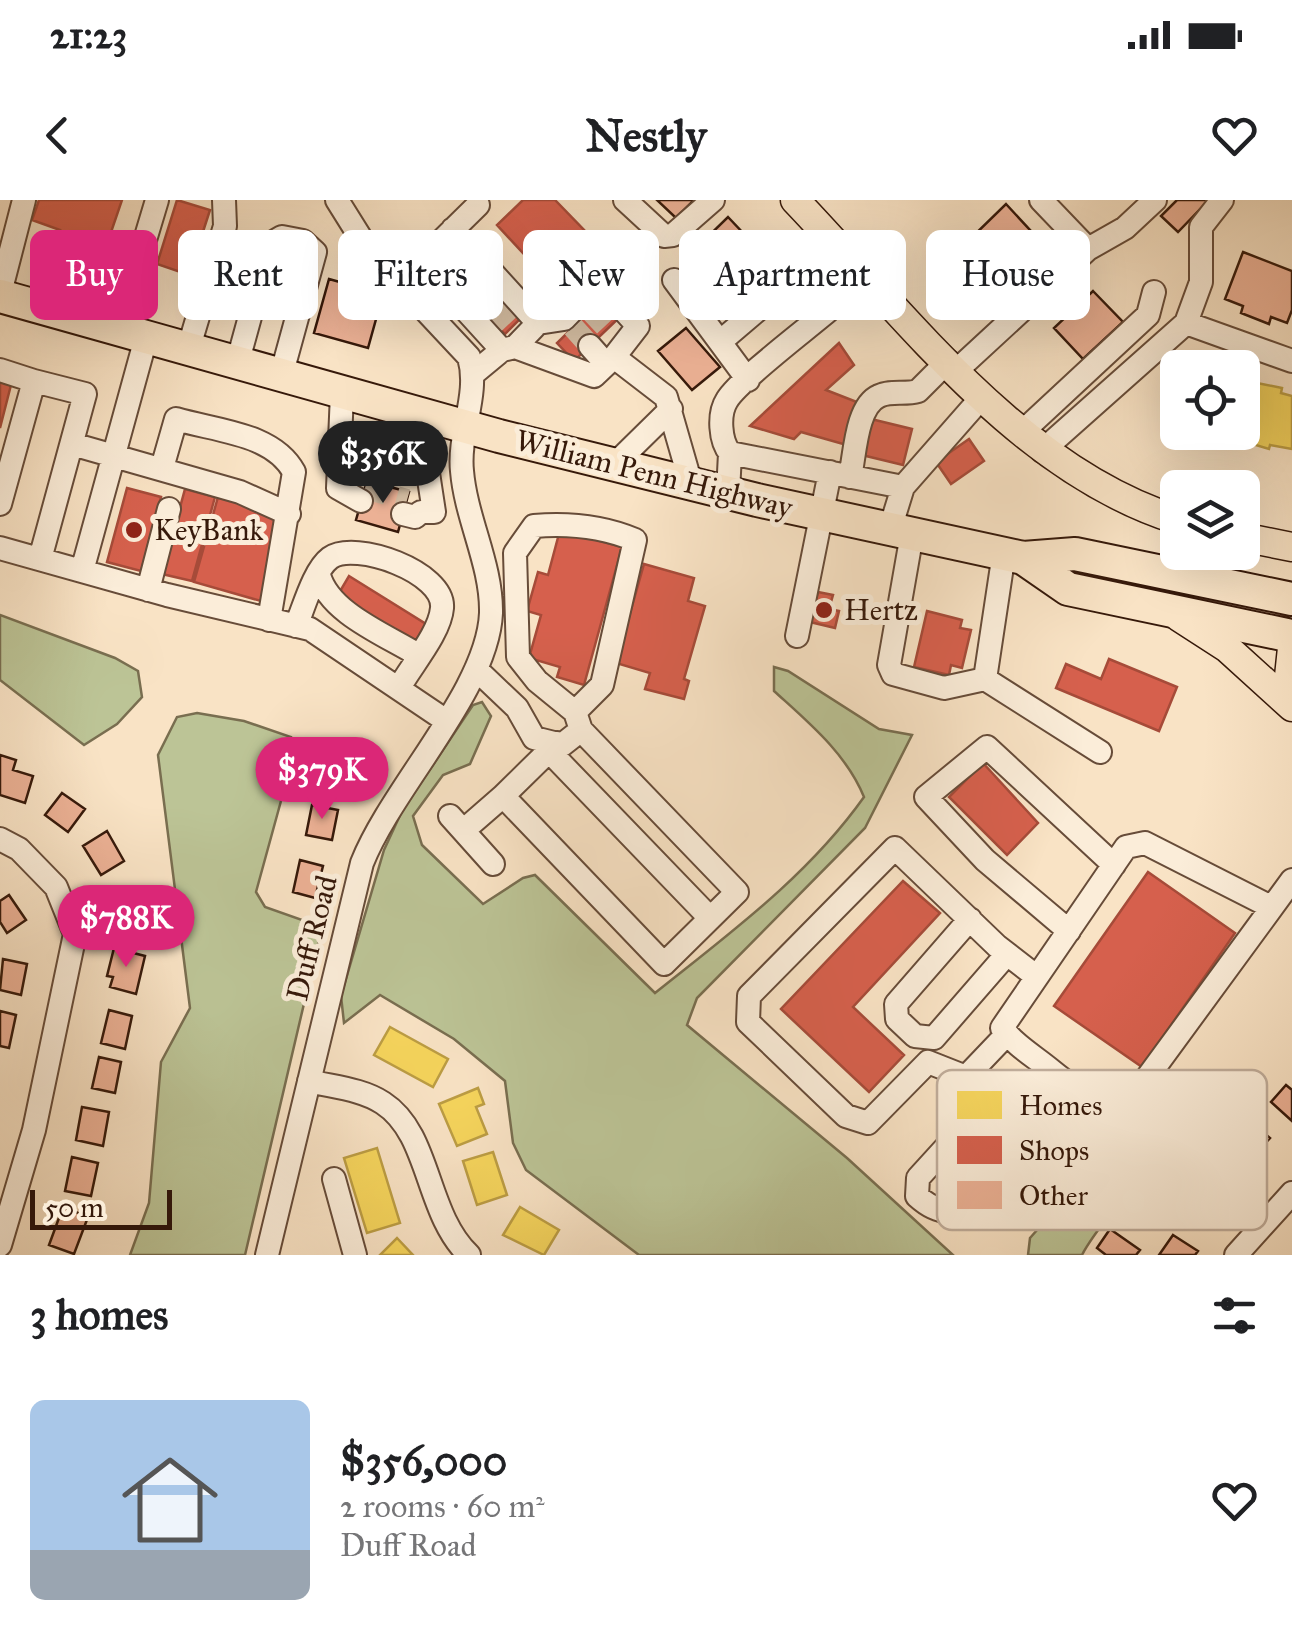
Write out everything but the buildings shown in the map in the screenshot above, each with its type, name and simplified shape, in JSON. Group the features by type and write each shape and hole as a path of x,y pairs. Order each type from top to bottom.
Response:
{"highway":[{"name":"William Penn Highway","path":"0,294 342,393 728,494 1014,555 1075,554 1292,598"},
{"name":"William Penn Highway","path":"1014,555 1068,589 1292,636"}],"main road":[{"path":"801,202 825,230"},
{"path":"906,317 1031,442 1112,494 1160,513"},
{"path":"1260,541 1292,547"},
{"path":"1169,611 1227,648 1292,706"},
{"path":"1292,648 1288,686 1292,706"}],"street":[{"path":"0,294 24,200"},
{"path":"82,571 114,455 158,200"},
{"path":"188,350 225,226 224,200"},
{"path":"625,200 664,236 674,235 712,200"},
{"path":"1041,200 1070,230"},
{"path":"1090,248 1125,228 1156,200"},
{"path":"1031,442 1186,324 1201,282 1201,227 1222,200"},
{"path":"344,204 358,230"},
{"path":"453,230 478,205"},
{"path":"237,364 270,244 282,237 302,240 315,252 281,376"},
{"path":"674,280 748,380"},
{"path":"436,320 464,349 472,374 508,348 538,323 577,315 600,283 638,326 594,376 508,348 494,320"},
{"path":"1031,442 1148,316 1154,292"},
{"path":"503,305 538,323"},
{"path":"722,341 746,320"},
{"path":"728,494 730,453 722,436 724,406 817,320"},
{"path":"797,636 822,514 864,412 882,394 918,390 1005,320"},
{"path":"1186,324 1292,361"},
{"path":"607,328 615,355"},
{"path":"590,346 615,355 666,398 691,484"},
{"path":"0,370 85,394 40,559"},
{"name":"Duff Road","path":"267,1255 362,864 381,819 476,669 487,640 491,610 462,472 472,374"},
{"path":"0,504 34,381"},
{"path":"342,393 338,488 356,493"},
{"path":"982,396 903,488 888,652 893,674 944,688 985,679 1100,752"},
{"path":"614,465 671,408"},
{"path":"148,590 171,497 176,419 262,442 284,454 294,472 269,620"},
{"path":"72,444 114,455 171,497 289,514"},
{"path":"339,446 428,472 416,507 468,501"},
{"path":"730,453 903,488"},
{"path":"493,864 457,823 503,796 565,736 602,685 635,540 614,531 568,523 534,526 515,553 518,657 536,681 565,736 710,918"},
{"path":"0,548 310,630 445,720"},
{"path":"296,626 326,560 351,553 401,564 430,580 440,589 442,611 398,688"},
{"path":"985,679 1014,555"},
{"path":"319,575 323,590 340,605 418,656"},
{"path":"476,669 517,708 534,738 565,736 738,892 664,964 503,796"},
{"path":"1068,931 985,860 926,797 987,747 1114,865"},
{"path":"0,839 19,848 56,887 75,934 34,1130 0,1245"},
{"path":"1049,1070 1002,1028 1126,847 1144,844 1272,907"},
{"path":"1007,954 868,1122 846,1116 748,1022 749,996 895,848 1007,954 1037,976"},
{"path":"1152,1070 1292,880"},
{"path":"955,1070 927,1051 897,1019 896,1004 970,919"},
{"path":"972,1070 1007,1034"},
{"path":"309,1082 361,1093 400,1117 416,1147 443,1222 469,1255"},
{"path":"937,1157 918,1178 917,1196 937,1212"},
{"path":"334,1179 355,1255"},
{"path":"1267,1221 1292,1193"},
{"path":"1236,1255 1259,1230"}],"green space":[{"path":"0,615 115,658 138,671 142,697 117,724 84,745 0,680"},
{"path":"774,667 788,671 879,729 912,735 865,828 697,998 687,1025 847,1158 953,1255 639,1255 526,1170 513,1143 505,1081 454,1039 380,995 344,1023 341,996 384,850 402,811 473,705 482,702 491,716 470,764 443,775 413,816 422,845 483,904 523,878 535,875 655,993 739,925 818,853 864,797 837,752 774,691"},
{"path":"197,713 244,721 291,737 287,779 256,892 265,907 322,927 245,1255 130,1255 149,1203 161,1062 190,1008 158,755 177,717"},
{"path":"1037,1230 1098,1230 1082,1255 1028,1255 1030,1238"}],"tunnel":[{"path":"494,323 511,307"},
{"path":"599,320 607,328"},
{"path":"573,327 590,346"},
{"path":"365,488 407,500"}],"place":[{"name":"KeyBank","path":"134,530"},
{"name":"Hertz","path":"824,610"}]}
